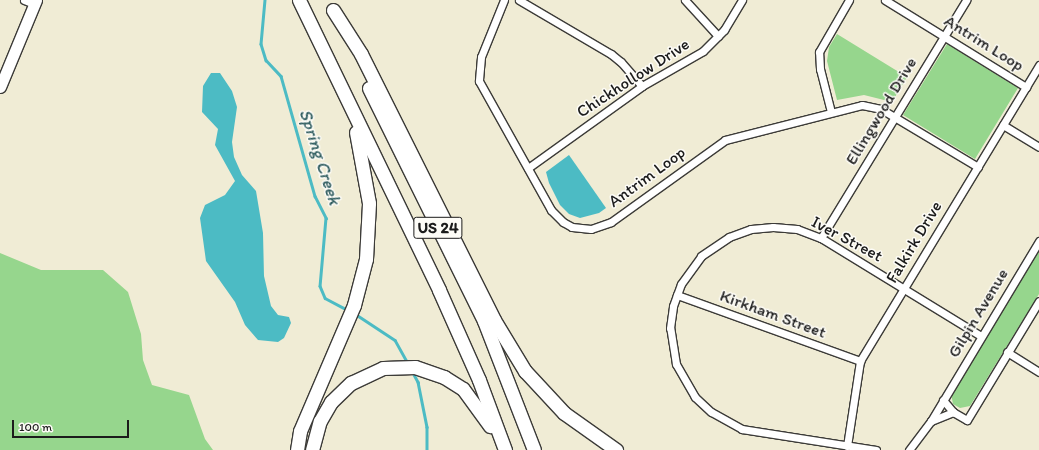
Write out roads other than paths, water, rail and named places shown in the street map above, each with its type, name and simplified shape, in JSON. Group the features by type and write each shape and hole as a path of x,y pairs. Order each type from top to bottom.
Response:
{"highway":[{"name":"US 24","path":"299,0 350,109 442,297 479,380 504,450"},
{"name":"US 24","path":"331,5 378,106 484,321 534,450"},
{"path":"331,5 364,61 494,320 515,354 540,390 564,413 616,450"},
{"path":"297,450 300,431 354,305 366,259 369,203 364,161 350,109"},
{"path":"312,450 316,433 325,411 351,383 383,368 415,367 444,377 463,389 481,411 504,450"}],"main road":[{"path":"0,87 35,2"}],"street":[{"path":"24,0 35,2"},
{"name":"Antrim Loop","path":"504,0 481,58 478,75 528,168 557,217 572,227 591,229 611,222 725,140 831,112 868,105 881,109 978,167"},
{"path":"519,0 611,54 621,62 642,86"},
{"path":"685,0 718,36"},
{"name":"Chickhollow Drive","path":"528,168 642,86 703,51 718,36 742,0"},
{"path":"831,112 820,69 820,52 850,0"},
{"name":"Antrim Loop","path":"885,0 1026,87"},
{"name":"Ellingwood Drive","path":"821,238 966,0"},
{"name":"Falkirk Drive","path":"847,446 860,362 1039,65"},
{"path":"1003,125 1039,147"},
{"name":"Iver Street","path":"876,450 748,430 731,425 707,409 688,387 674,357 670,328 677,295 688,272 701,256 719,243 740,232 762,228 786,227 821,238 981,336"},
{"name":"Gilpin Avenue","path":"909,450 930,421 1039,241"},
{"name":"Kirkham Street","path":"677,295 860,362"},
{"path":"943,400 953,412 967,420 1039,301"},
{"path":"1007,352 1039,372"},
{"path":"930,421 953,412"}],"water":[{"path":"211,73 220,73 232,91 237,107 232,142 234,157 242,175 256,191 263,233 264,276 271,306 278,315 289,317 291,323 284,338 278,342 258,340 245,325 235,302 206,261 200,218 205,205 225,195 235,181 215,145 218,129 202,112 203,86"},
{"path":"569,155 606,208 599,213 580,218 569,214 560,205 549,183 546,172"}],"waterway":[{"name":"Spring Creek","path":"265,0 261,44 266,60 281,76 315,196 326,218 320,286 325,298 348,310"},
{"name":"Spring Creek","path":"354,313 395,340 408,363"},
{"name":"Spring Creek","path":"412,371 418,382 427,427 427,450"}]}
